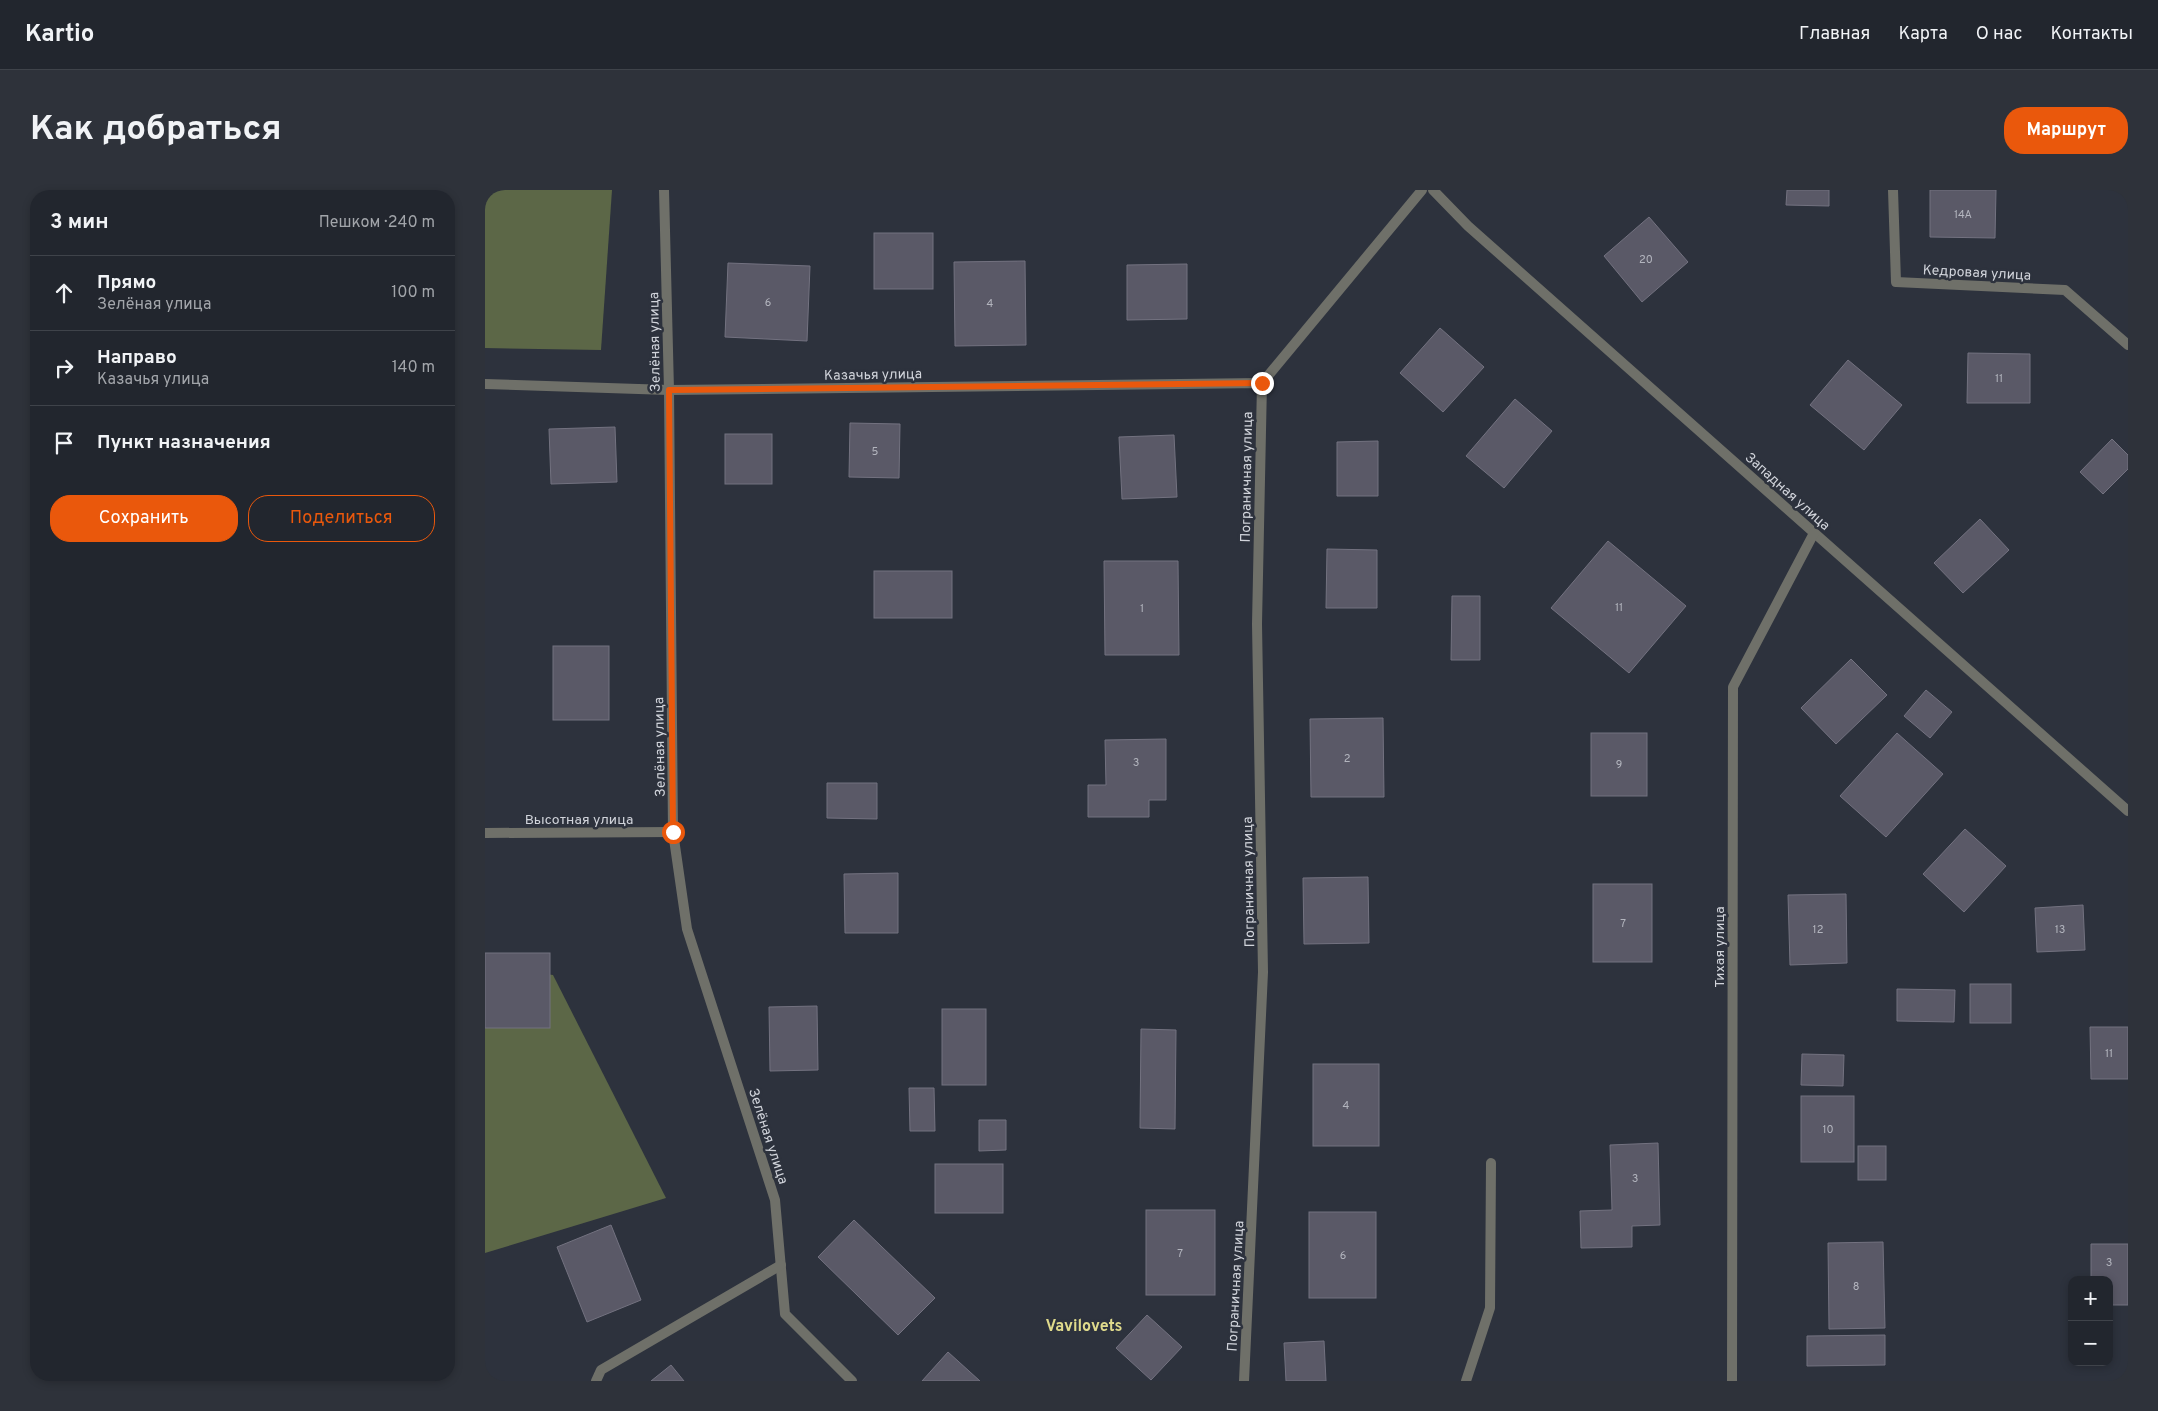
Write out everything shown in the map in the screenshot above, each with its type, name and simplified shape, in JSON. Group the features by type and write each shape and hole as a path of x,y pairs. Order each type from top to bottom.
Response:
{"street":[{"name":"Зелёная улица","path":"664,190 669,390 673,832 687,928 775,1200 785,1314 852,1381"},
{"path":"1262,383 1422,190"},
{"name":"Западная улица","path":"1433,190 1468,226 2128,811"},
{"name":"Кедровая улица","path":"1893,190 1896,282 2065,290 2128,344"},
{"name":"Казачья улица","path":"485,384 669,390 1262,383"},
{"name":"Пограничная улица","path":"1244,1381 1263,972 1257,624 1262,383"},
{"name":"Тихая улица","path":"1732,1381 1733,687 1815,533"},
{"name":"Высотная улица","path":"485,833 673,832"},
{"path":"1466,1381 1490,1308 1491,1163"},
{"path":"596,1381 601,1370 781,1265"}],"green space":[{"path":"485,190 612,190 601,350 485,348"},
{"path":"485,966 553,975 666,1198 485,1253"}],"building":[{"path":"1787,190 1829,190 1829,206 1786,205"},
{"path":"1930,190 1996,190 1995,238 1930,237"},
{"path":"1649,217 1688,262 1642,302 1604,256"},
{"path":"874,233 933,233 933,289 874,289"},
{"path":"1025,261 1026,345 955,346 954,262"},
{"path":"728,263 810,266 807,341 725,337"},
{"path":"1187,264 1187,319 1127,320 1127,265"},
{"path":"1440,328 1484,367 1443,412 1400,373"},
{"path":"1968,353 2030,354 2030,403 1967,403"},
{"path":"1848,360 1902,405 1864,450 1810,405"},
{"path":"1515,399 1552,431 1504,488 1466,456"},
{"path":"850,423 900,424 899,478 849,477"},
{"path":"615,427 617,482 551,484 549,429"},
{"path":"725,434 772,434 772,484 725,484"},
{"path":"1174,435 1177,497 1122,499 1119,437"},
{"path":"2112,439 2128,455 2128,469 2103,494 2080,472"},
{"path":"1378,441 1378,496 1337,496 1337,442"},
{"path":"1980,519 2009,550 1963,593 1934,563"},
{"path":"1608,541 1686,606 1629,673 1551,608"},
{"path":"1327,549 1377,550 1377,608 1326,608"},
{"path":"1104,561 1178,561 1179,655 1105,655"},
{"path":"874,571 952,571 952,618 874,618"},
{"path":"1452,596 1480,596 1480,660 1451,660"},
{"path":"553,646 609,646 609,720 553,720"},
{"path":"1851,659 1887,695 1836,744 1801,708"},
{"path":"1926,690 1952,712 1930,738 1904,716"},
{"path":"1383,718 1384,797 1311,797 1310,719"},
{"path":"1591,733 1647,733 1647,796 1591,796"},
{"path":"1897,733 1943,774 1886,837 1840,796"},
{"path":"1166,739 1166,800 1149,800 1149,817 1088,817 1088,785 1106,785 1105,740"},
{"path":"827,783 877,783 877,819 827,818"},
{"path":"1965,829 2006,866 1964,912 1923,874"},
{"path":"898,873 898,933 845,933 844,874"},
{"path":"1368,877 1369,943 1304,944 1303,878"},
{"path":"1593,884 1652,884 1652,962 1593,962"},
{"path":"1846,894 1847,963 1790,965 1788,895"},
{"path":"2083,905 2085,950 2037,952 2035,908"},
{"path":"485,953 550,953 550,1028 485,1028"},
{"path":"1970,984 2011,984 2011,1023 1970,1023"},
{"path":"1897,989 1955,990 1954,1022 1897,1021"},
{"path":"817,1006 818,1070 770,1071 769,1007"},
{"path":"942,1009 986,1009 986,1085 942,1085"},
{"path":"2090,1027 2128,1027 2128,1079 2091,1079"},
{"path":"1141,1029 1176,1030 1175,1129 1140,1128"},
{"path":"1802,1054 1844,1055 1843,1086 1801,1085"},
{"path":"1313,1064 1379,1064 1379,1146 1313,1146"},
{"path":"909,1088 934,1088 935,1131 910,1131"},
{"path":"1801,1096 1854,1096 1854,1162 1801,1162"},
{"path":"979,1120 1006,1120 1006,1150 979,1151"},
{"path":"1658,1143 1660,1225 1632,1226 1632,1247 1581,1248 1580,1211 1612,1210 1610,1145"},
{"path":"1858,1146 1886,1146 1886,1180 1858,1180"},
{"path":"935,1164 1003,1164 1003,1213 935,1213"},
{"path":"1146,1210 1215,1210 1215,1295 1146,1295"},
{"path":"1309,1212 1376,1212 1376,1298 1309,1298"},
{"path":"854,1220 935,1298 898,1335 818,1257"},
{"path":"611,1225 641,1300 587,1322 557,1247"},
{"path":"1883,1242 1885,1328 1829,1329 1828,1243"},
{"path":"2091,1244 2128,1244 2128,1305 2113,1305 2113,1276 2091,1276"},
{"path":"1147,1315 1182,1347 1151,1380 1116,1348"},
{"path":"1885,1335 1885,1365 1807,1366 1807,1336"},
{"path":"1324,1341 1326,1381 1286,1381 1284,1343"},
{"path":"948,1352 980,1381 922,1381"},
{"path":"671,1365 684,1381 651,1381"}],"district":[{"name":"Vavilovets","path":"1084,1325"}],"route":[{"path":"673,832 669,390 1262,383"}]}
